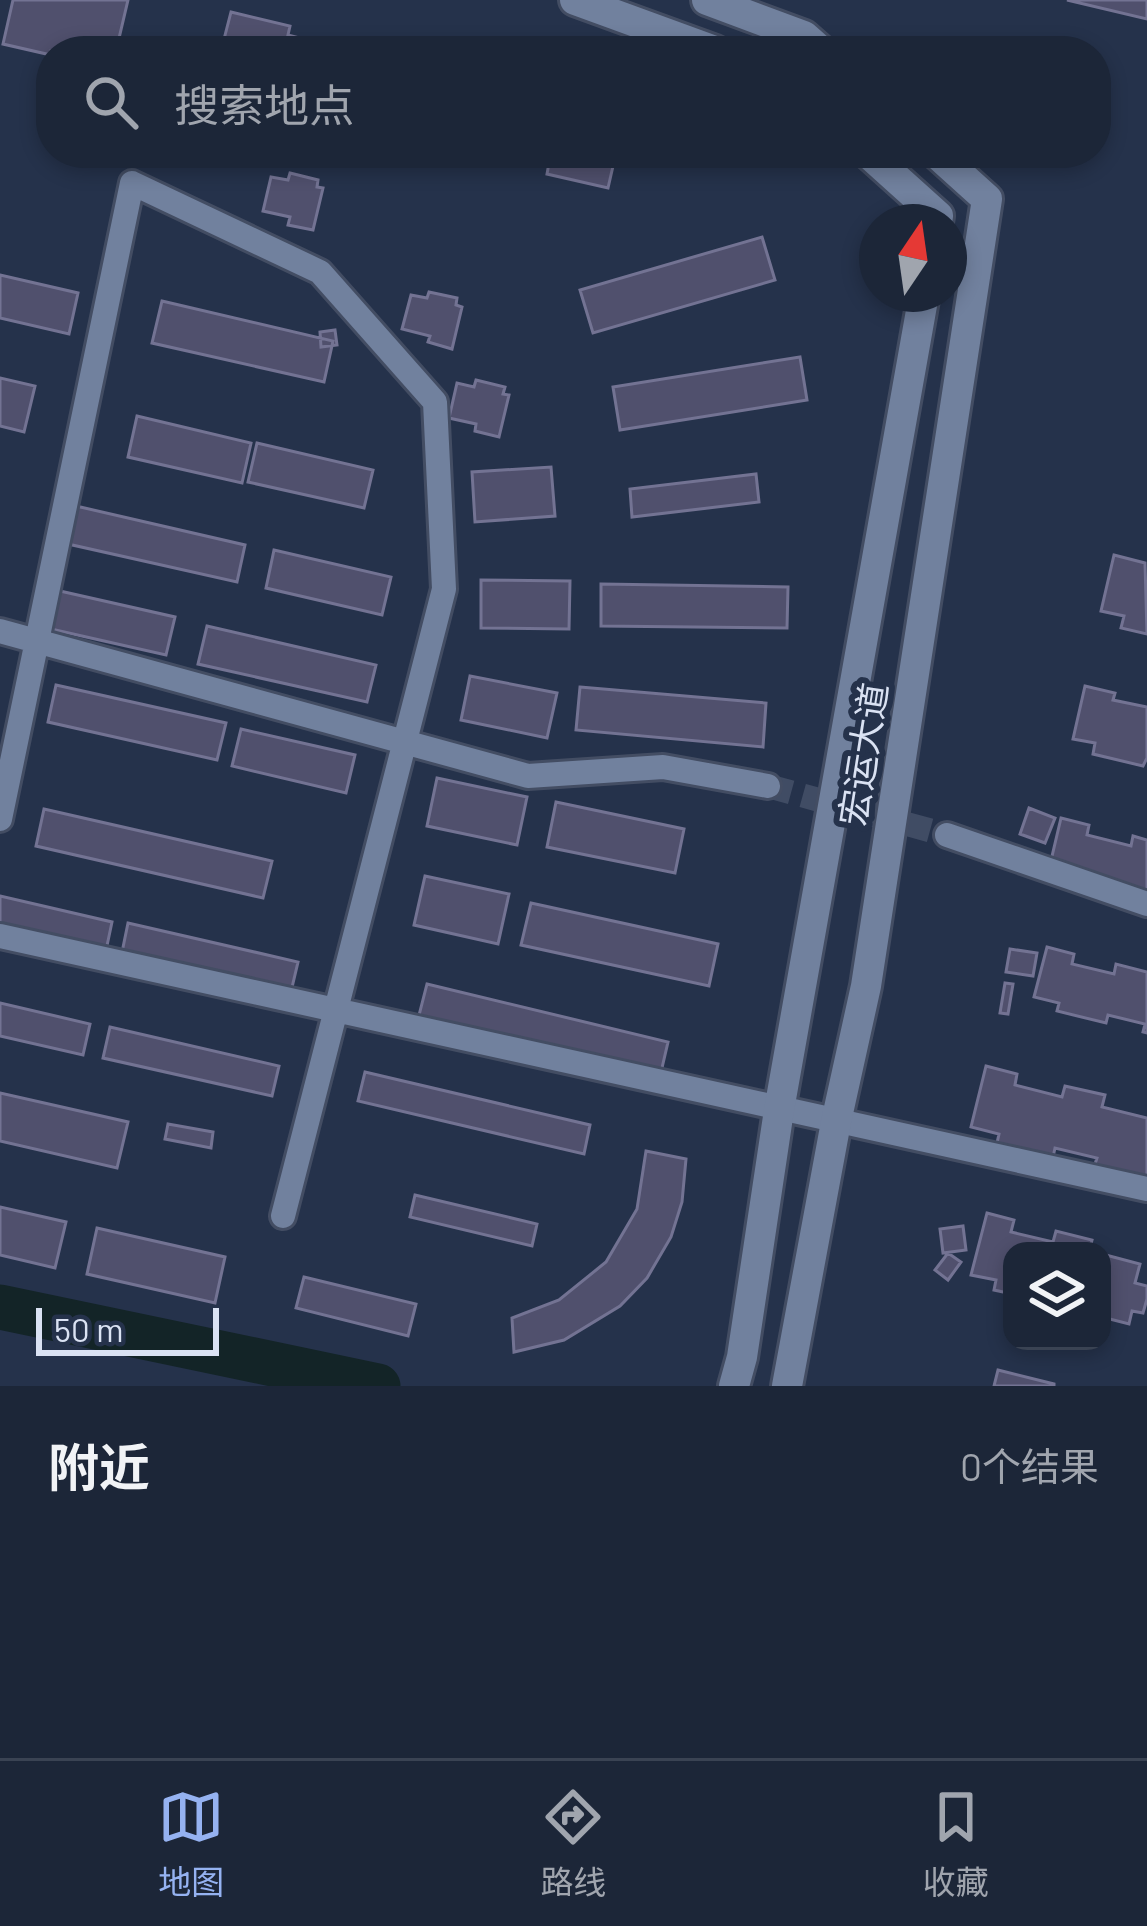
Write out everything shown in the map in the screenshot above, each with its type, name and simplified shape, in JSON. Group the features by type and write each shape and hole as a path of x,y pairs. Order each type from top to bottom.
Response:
{"main road":[{"path":"575,0 674,36"},
{"path":"707,0 804,36"},
{"path":"885,168 925,204"},
{"name":"宏运大道","path":"787,1386 866,986 986,199 952,168"},
{"name":"宏运大道","path":"734,1386 921,312"}],"street":[{"path":"0,819 132,183 320,272 435,403 444,589 283,1216"},
{"path":"0,631 528,776 663,766 768,786"},
{"path":"947,836 1147,904"},
{"path":"0,936 1147,1189"}],"building":[{"path":"13,0 128,0 120,36 36,36 36,52 3,44"},
{"path":"1067,0 1147,0 1147,19"},
{"path":"231,12 290,26 292,36 225,36"},
{"path":"548,168 613,168 608,188 547,174"},
{"path":"290,173 318,180 317,187 323,188 313,230 288,225 290,217 263,211 271,177 288,180"},
{"path":"762,237 775,280 593,333 580,290"},
{"path":"0,275 78,293 69,334 0,318"},
{"path":"429,292 457,298 456,305 462,307 452,349 428,342 430,336 402,329 411,295 427,298"},
{"path":"162,301 333,341 324,382 152,343"},
{"path":"335,330 337,345 321,347 320,332"},
{"path":"800,357 807,400 620,430 613,387"},
{"path":"0,378 35,386 24,432 0,426"},
{"path":"476,380 505,387 503,394 509,395 499,437 475,431 476,424 449,418 457,383 474,387"},
{"path":"137,416 251,443 242,483 128,457"},
{"path":"257,443 373,470 364,508 248,482"},
{"path":"551,467 555,516 475,522 472,472"},
{"path":"756,474 759,502 632,517 630,489"},
{"path":"76,506 245,545 237,582 68,544"},
{"path":"274,550 391,577 382,615 266,588"},
{"path":"1114,555 1145,563 1147,634 1121,628 1124,616 1101,611"},
{"path":"481,580 570,581 569,629 481,628"},
{"path":"601,584 788,587 787,628 601,626"},
{"path":"60,591 175,617 166,655 51,629"},
{"path":"207,626 376,665 367,702 198,664"},
{"path":"470,676 557,693 547,738 461,720"},
{"path":"56,685 226,723 217,760 48,722"},
{"path":"1085,686 1115,693 1113,700 1147,707 1143,766 1093,754 1095,743 1073,739"},
{"path":"580,687 766,703 763,747 576,730"},
{"path":"241,729 355,755 346,793 232,766"},
{"path":"437,778 527,797 517,845 427,826"},
{"path":"556,802 684,829 675,873 547,847"},
{"path":"1029,808 1055,818 1045,843 1020,834"},
{"path":"44,809 272,861 263,898 36,846"},
{"path":"1061,818 1089,825 1087,835 1131,846 1133,836 1147,840 1147,893 1049,869"},
{"path":"425,876 509,894 498,944 414,925"},
{"path":"0,896 112,922 104,960 0,937"},
{"path":"531,903 718,944 709,986 521,945"},
{"path":"128,923 298,962 289,1000 120,962"},
{"path":"1047,947 1074,954 1072,964 1114,974 1116,964 1147,972 1147,1033 1143,1032 1145,1024 1108,1015 1106,1023 1057,1011 1059,1003 1034,997"},
{"path":"1010,949 1037,953 1033,976 1006,972"},
{"path":"1005,983 1013,984 1008,1014 1000,1013"},
{"path":"427,984 668,1042 658,1085 416,1027"},
{"path":"0,1003 90,1024 83,1055 0,1036"},
{"path":"110,1027 279,1066 272,1096 103,1058"},
{"path":"986,1066 1017,1074 1015,1085 1062,1097 1065,1086 1105,1095 1102,1107 1147,1118 1147,1181 1094,1167 1097,1158 1055,1148 1053,1157 997,1143 999,1134 971,1127"},
{"path":"365,1072 590,1125 584,1154 358,1101"},
{"path":"0,1093 128,1122 117,1168 0,1141"},
{"path":"168,1124 213,1132 211,1148 165,1139"},
{"path":"646,1151 686,1159 682,1202 671,1237 647,1278 620,1306 564,1340 514,1352 512,1318 559,1300 606,1262 637,1209"},
{"path":"415,1195 537,1224 532,1246 410,1217"},
{"path":"0,1207 66,1222 55,1268 0,1255"},
{"path":"987,1213 1014,1220 1011,1232 1053,1242 1003,1242 1003,1292 994,1290 996,1280 971,1275"},
{"path":"963,1226 966,1250 943,1253 940,1229"},
{"path":"97,1228 225,1257 215,1303 87,1274"},
{"path":"1056,1231 1091,1242 1053,1242"},
{"path":"948,1253 961,1262 948,1280 935,1270"},
{"path":"1111,1256 1140,1264 1135,1283 1147,1286 1143,1313 1132,1311 1129,1324 1111,1319"},
{"path":"304,1277 416,1304 408,1336 296,1308"},
{"path":"998,1370 1054,1384 1054,1386 994,1386"}],"waterway":[{"path":"0,1307 378,1386"}],"tunnel":[{"path":"768,786 947,835"}]}
